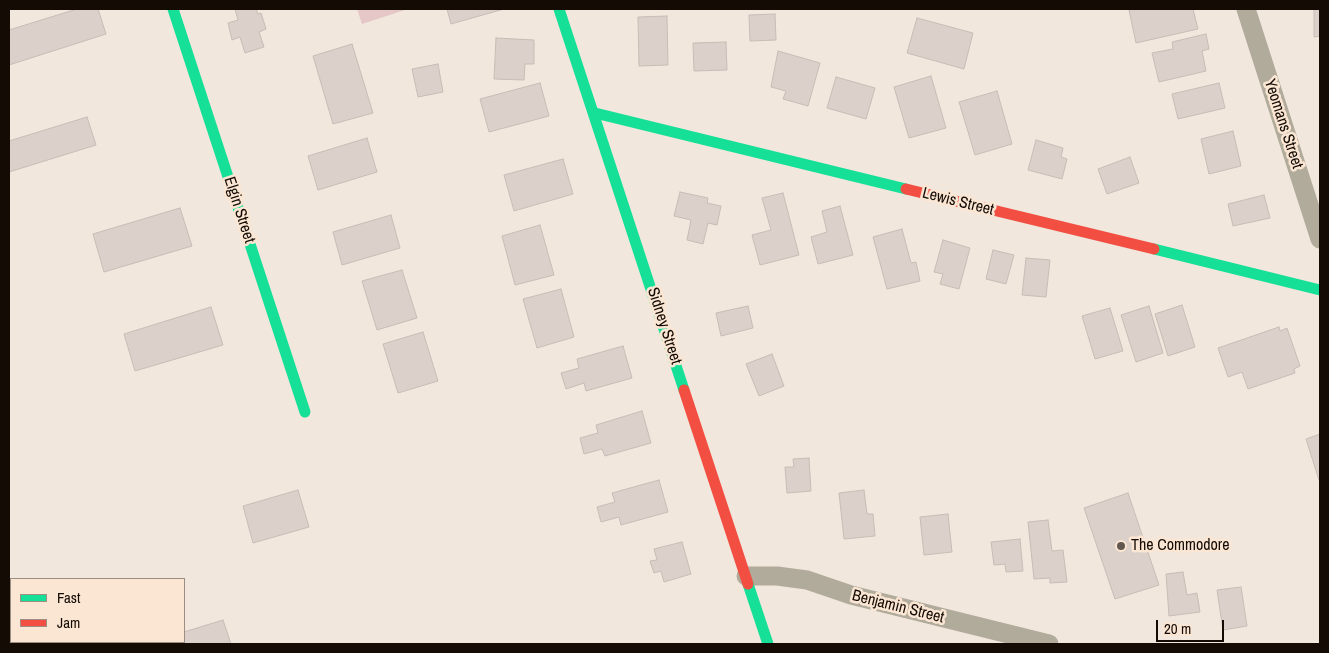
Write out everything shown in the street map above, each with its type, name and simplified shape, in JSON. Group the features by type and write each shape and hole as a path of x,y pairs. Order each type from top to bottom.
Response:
{"street":[{"name":"Elgin Street","path":"173,9 306,412"},
{"name":"Sidney Street","path":"559,9 595,113 768,644"},
{"name":"Yeomans Street","path":"1246,9 1320,239"},
{"name":"Lewis Street","path":"595,113 1320,290"},
{"name":"Benjamin Street","path":"746,576 777,576 807,580 851,595 1049,644"}],"shaded area":[{"path":"357,9 408,9 362,24"}],"building":[{"path":"77,9 98,9 106,34 9,65 9,30"},
{"path":"235,9 256,9 258,14 261,13 266,29 259,32 264,47 245,53 240,37 232,40 228,23 238,20"},
{"path":"447,9 504,9 451,24"},
{"path":"1193,9 1198,29 1136,43 1129,10"},
{"path":"1314,9 1320,9 1320,36 1314,37"},
{"path":"775,14 776,40 750,41 749,15"},
{"path":"667,16 668,65 639,66 638,17"},
{"path":"917,18 973,33 964,69 907,53"},
{"path":"1206,34 1209,49 1202,51 1206,71 1159,82 1152,53 1173,49 1172,42"},
{"path":"496,38 534,40 534,64 525,64 524,80 494,79"},
{"path":"726,42 727,70 694,71 693,43"},
{"path":"352,44 373,113 333,124 313,56"},
{"path":"778,51 820,63 808,106 783,99 786,91 771,87"},
{"path":"438,64 443,92 418,97 412,69"},
{"path":"931,76 946,128 909,138 894,87"},
{"path":"836,77 875,88 866,119 827,108"},
{"path":"540,83 549,116 489,132 480,99"},
{"path":"1219,83 1225,108 1178,119 1172,94"},
{"path":"997,91 1012,144 975,155 959,102"},
{"path":"87,117 96,145 9,172 9,141"},
{"path":"1233,131 1241,166 1209,174 1201,139"},
{"path":"367,138 377,172 318,190 308,156"},
{"path":"1036,140 1063,148 1061,157 1067,159 1062,179 1028,170"},
{"path":"1130,157 1139,183 1107,194 1098,169"},
{"path":"563,159 573,194 514,211 504,175"},
{"path":"680,192 708,198 707,203 721,206 717,225 708,223 703,244 687,240 691,220 674,216"},
{"path":"783,193 799,255 760,265 752,235 771,230 762,198"},
{"path":"1264,195 1270,218 1233,226 1228,204"},
{"path":"840,206 853,255 818,264 811,237 827,232 822,211"},
{"path":"180,208 192,246 104,272 93,234"},
{"path":"391,215 400,248 342,265 333,232"},
{"path":"540,225 554,275 515,285 502,236"},
{"path":"902,229 911,263 916,262 920,281 887,289 873,237"},
{"path":"943,240 970,248 959,289 940,284 943,274 934,272"},
{"path":"993,250 1014,255 1006,284 986,279"},
{"path":"1026,258 1050,260 1046,297 1022,295"},
{"path":"402,270 417,318 377,330 362,281"},
{"path":"561,289 574,337 537,348 523,299"},
{"path":"1182,305 1195,347 1168,356 1155,314"},
{"path":"748,306 753,328 721,336 716,313"},
{"path":"1149,306 1163,353 1136,362 1121,315"},
{"path":"211,307 223,345 135,371 124,334"},
{"path":"1110,308 1123,351 1095,359 1082,316"},
{"path":"1279,327 1280,331 1287,328 1300,366 1294,369 1295,373 1248,389 1242,372 1228,377 1218,348"},
{"path":"423,332 438,381 398,393 383,344"},
{"path":"623,346 632,378 586,391 584,383 566,389 561,373 579,368 577,359"},
{"path":"772,354 784,386 759,396 746,364"},
{"path":"642,411 651,443 605,456 602,449 584,454 580,438 598,433 596,425"},
{"path":"1320,434 1320,480 1319,480 1306,439"},
{"path":"809,458 811,491 787,493 785,467 794,467 793,459"},
{"path":"659,480 668,512 621,525 619,517 601,522 597,507 615,502 612,493"},
{"path":"298,490 309,527 253,543 243,506"},
{"path":"864,490 867,514 873,514 875,536 844,539 839,493"},
{"name":"The Commodore","path":"1128,493 1159,585 1115,599 1084,508"},
{"path":"948,514 952,552 924,555 920,517"},
{"path":"1048,520 1052,551 1063,550 1067,582 1050,583 1050,578 1034,579 1028,522"},
{"path":"1020,539 1023,571 1006,572 1005,564 994,565 991,542"},
{"path":"682,542 691,574 664,582 661,571 654,573 650,561 657,560 654,549"},
{"path":"1183,572 1187,595 1197,593 1200,612 1169,616 1166,574"},
{"path":"1241,587 1247,626 1223,630 1217,590"},
{"path":"223,620 231,644 144,644 185,643 185,632"},
{"path":"9,630 10,643 99,644 9,644"}],"traffic: fast":[{"path":"173,9 305,412"},
{"path":"559,9 684,390"},
{"path":"595,113 906,189"},
{"path":"1154,249 1320,290"},
{"path":"748,584 768,644"}],"traffic: jam":[{"path":"906,189 1154,249"},
{"path":"684,390 748,584"}],"place":[{"name":"The Commodore","path":"1121,546"}]}
